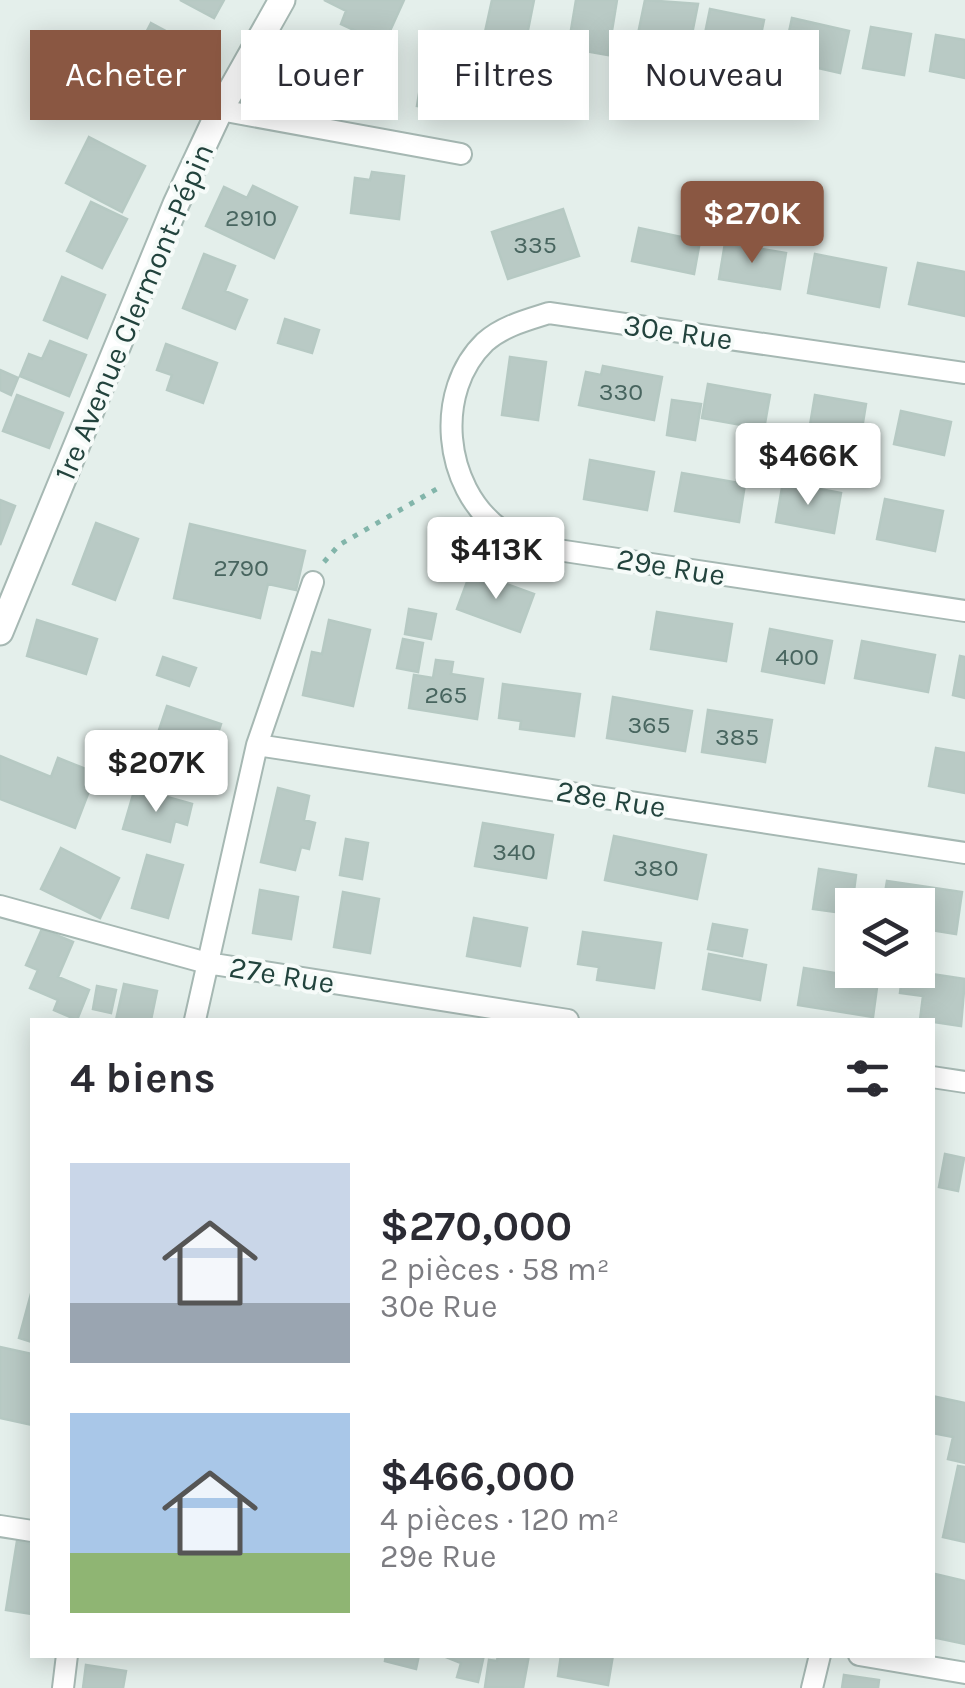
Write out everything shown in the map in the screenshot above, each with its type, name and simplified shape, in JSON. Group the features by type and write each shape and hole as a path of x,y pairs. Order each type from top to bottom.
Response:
{"street":[{"name":"1re Avenue Clermont-Pépin","path":"221,108 282,0"},
{"path":"221,110 461,154"},
{"name":"1re Avenue Clermont-Pépin","path":"0,632 148,271 216,120"},
{"name":"30e Rue","path":"449,422 457,386 468,362 487,340 506,327 549,313 965,373"},
{"name":"29e Rue","path":"449,422 461,475 476,502 498,528 523,541 965,611"},
{"path":"194,1018 256,746 314,582"},
{"name":"28e Rue","path":"256,746 965,853"},
{"name":"27e Rue","path":"0,906 207,963 555,1018"},
{"path":"935,1077 965,1082"},
{"path":"0,1526 30,1530"},
{"path":"63,1688 67,1658"},
{"path":"812,1688 819,1658"},
{"path":"877,1658 965,1673"}],"path":[{"path":"314,582 326,558 339,545 461,475"}],"building":[{"path":"180,0 224,0 214,18"},
{"path":"324,0 404,0 390,30 354,30 341,24 346,11"},
{"path":"492,0 534,0 528,30 485,30"},
{"path":"576,0 617,0 609,30 608,55 589,52 589,30 571,30"},
{"path":"645,0 698,4 693,30 639,30"},
{"path":"710,9 764,20 762,30 706,30"},
{"path":"792,18 849,31 840,73 819,68 819,30 789,30"},
{"path":"871,27 911,34 904,75 863,68"},
{"path":"936,35 965,40 965,78 930,71"},
{"path":"89,137 145,166 122,212 66,183"},
{"path":"372,172 404,176 399,219 351,213 355,178 370,180"},
{"path":"253,186 297,207 274,258 206,226 224,187 247,198"},
{"path":"91,202 127,219 102,268 67,251"},
{"path":"563,209 579,256 508,279 492,232"},
{"path":"639,228 700,241 694,274 632,261"},
{"path":"725,243 786,253 780,289 719,279"},
{"path":"204,254 235,266 225,291 247,300 235,329 183,308"},
{"path":"815,254 886,268 879,307 808,293"},
{"path":"918,263 965,272 965,316 909,304"},
{"path":"62,277 105,295 87,338 44,320"},
{"path":"285,319 319,330 312,353 278,343"},
{"path":"50,341 86,355 69,396 20,376 29,354 42,359"},
{"path":"166,344 217,363 203,403 167,390 172,375 157,370"},
{"path":"510,357 546,362 538,420 502,415"},
{"path":"603,366 662,377 654,420 579,405 586,372 601,375"},
{"path":"0,370 18,378 11,395 0,390"},
{"path":"708,384 770,395 764,429 702,418"},
{"path":"17,395 63,413 49,448 3,431"},
{"path":"815,395 866,404 860,441 809,431"},
{"path":"672,400 701,404 695,440 667,435"},
{"path":"901,411 951,422 944,455 894,444"},
{"path":"590,460 654,472 647,510 584,499"},
{"path":"682,473 745,484 739,522 675,511"},
{"path":"783,482 841,493 834,533 776,522"},
{"path":"885,499 943,511 935,551 877,539"},
{"path":"0,500 15,506 0,545"},
{"path":"96,523 138,539 115,600 73,584"},
{"path":"190,524 305,551 296,590 268,584 260,618 174,598"},
{"path":"471,571 534,594 520,632 457,609"},
{"path":"409,609 436,614 431,639 405,634"},
{"path":"657,612 732,624 726,661 651,649"},
{"path":"37,620 97,639 86,674 27,656"},
{"path":"329,620 370,630 353,706 303,695 312,652 322,654"},
{"path":"770,629 832,641 824,683 762,671"},
{"path":"403,639 423,643 418,672 397,668"},
{"path":"862,641 935,655 928,692 855,678"},
{"path":"960,656 965,657 965,698 953,695"},
{"path":"163,657 196,668 189,686 157,675"},
{"path":"436,660 453,662 451,674 483,679 477,719 409,708 414,675 433,678"},
{"path":"503,684 580,694 574,736 520,729 521,721 499,718"},
{"path":"613,697 692,711 685,751 607,738"},
{"path":"167,706 221,724 208,763 154,745"},
{"path":"708,710 772,720 765,762 702,752"},
{"path":"936,748 965,753 965,793 929,786"},
{"path":"0,756 51,777 58,758 96,773 75,828 0,799"},
{"path":"135,788 192,804 187,825 175,821 170,842 123,829"},
{"path":"278,788 309,796 304,820 315,823 309,849 301,847 295,870 261,862"},
{"path":"483,823 553,835 546,878 475,866"},
{"path":"614,836 706,855 697,899 605,880"},
{"path":"346,839 368,843 362,879 340,875"},
{"path":"61,848 119,878 100,918 41,889"},
{"path":"147,855 183,865 168,918 132,908"},
{"path":"819,869 856,875 854,888 835,888 835,912 813,909"},
{"path":"887,881 935,888 886,888"},
{"path":"935,888 962,892 956,934 935,931"},
{"path":"260,890 298,897 291,939 253,933"},
{"path":"343,892 379,899 370,953 334,947"},
{"path":"474,918 527,928 520,966 467,956"},
{"path":"713,924 747,930 742,956 708,949"},
{"path":"42,929 73,942 58,977 89,990 78,1018 54,1010 58,1000 30,988 38,970 26,965"},
{"path":"583,932 661,943 654,988 597,980 599,967 578,964"},
{"path":"709,954 766,965 760,1000 703,989"},
{"path":"804,968 835,973 835,988 877,988 873,1017 798,1005"},
{"path":"935,974 965,979 961,1026 920,1018 923,996 900,993 901,988 935,988"},
{"path":"124,984 157,991 151,1018 116,1018"},
{"path":"97,986 116,990 111,1013 93,1009"},
{"path":"945,1154 964,1158 958,1191 939,1187"},
{"path":"30,1297 30,1341 19,1338"},
{"path":"0,1347 30,1354 30,1425 0,1418"},
{"path":"935,1397 965,1403 965,1463 948,1459 953,1437 935,1434"},
{"path":"958,1466 965,1467 965,1542 943,1537"},
{"path":"17,1541 30,1544 30,1614 6,1610"},
{"path":"935,1574 965,1581 965,1644 935,1638"},
{"path":"386,1658 418,1658 416,1669"},
{"path":"448,1658 483,1658 478,1682 457,1677 461,1663"},
{"path":"528,1658 523,1688 485,1687 489,1660"},
{"path":"561,1658 612,1658 608,1685 558,1676"},
{"path":"86,1665 126,1671 123,1688 83,1688"},
{"path":"844,1675 879,1680 878,1688 842,1688"}]}
